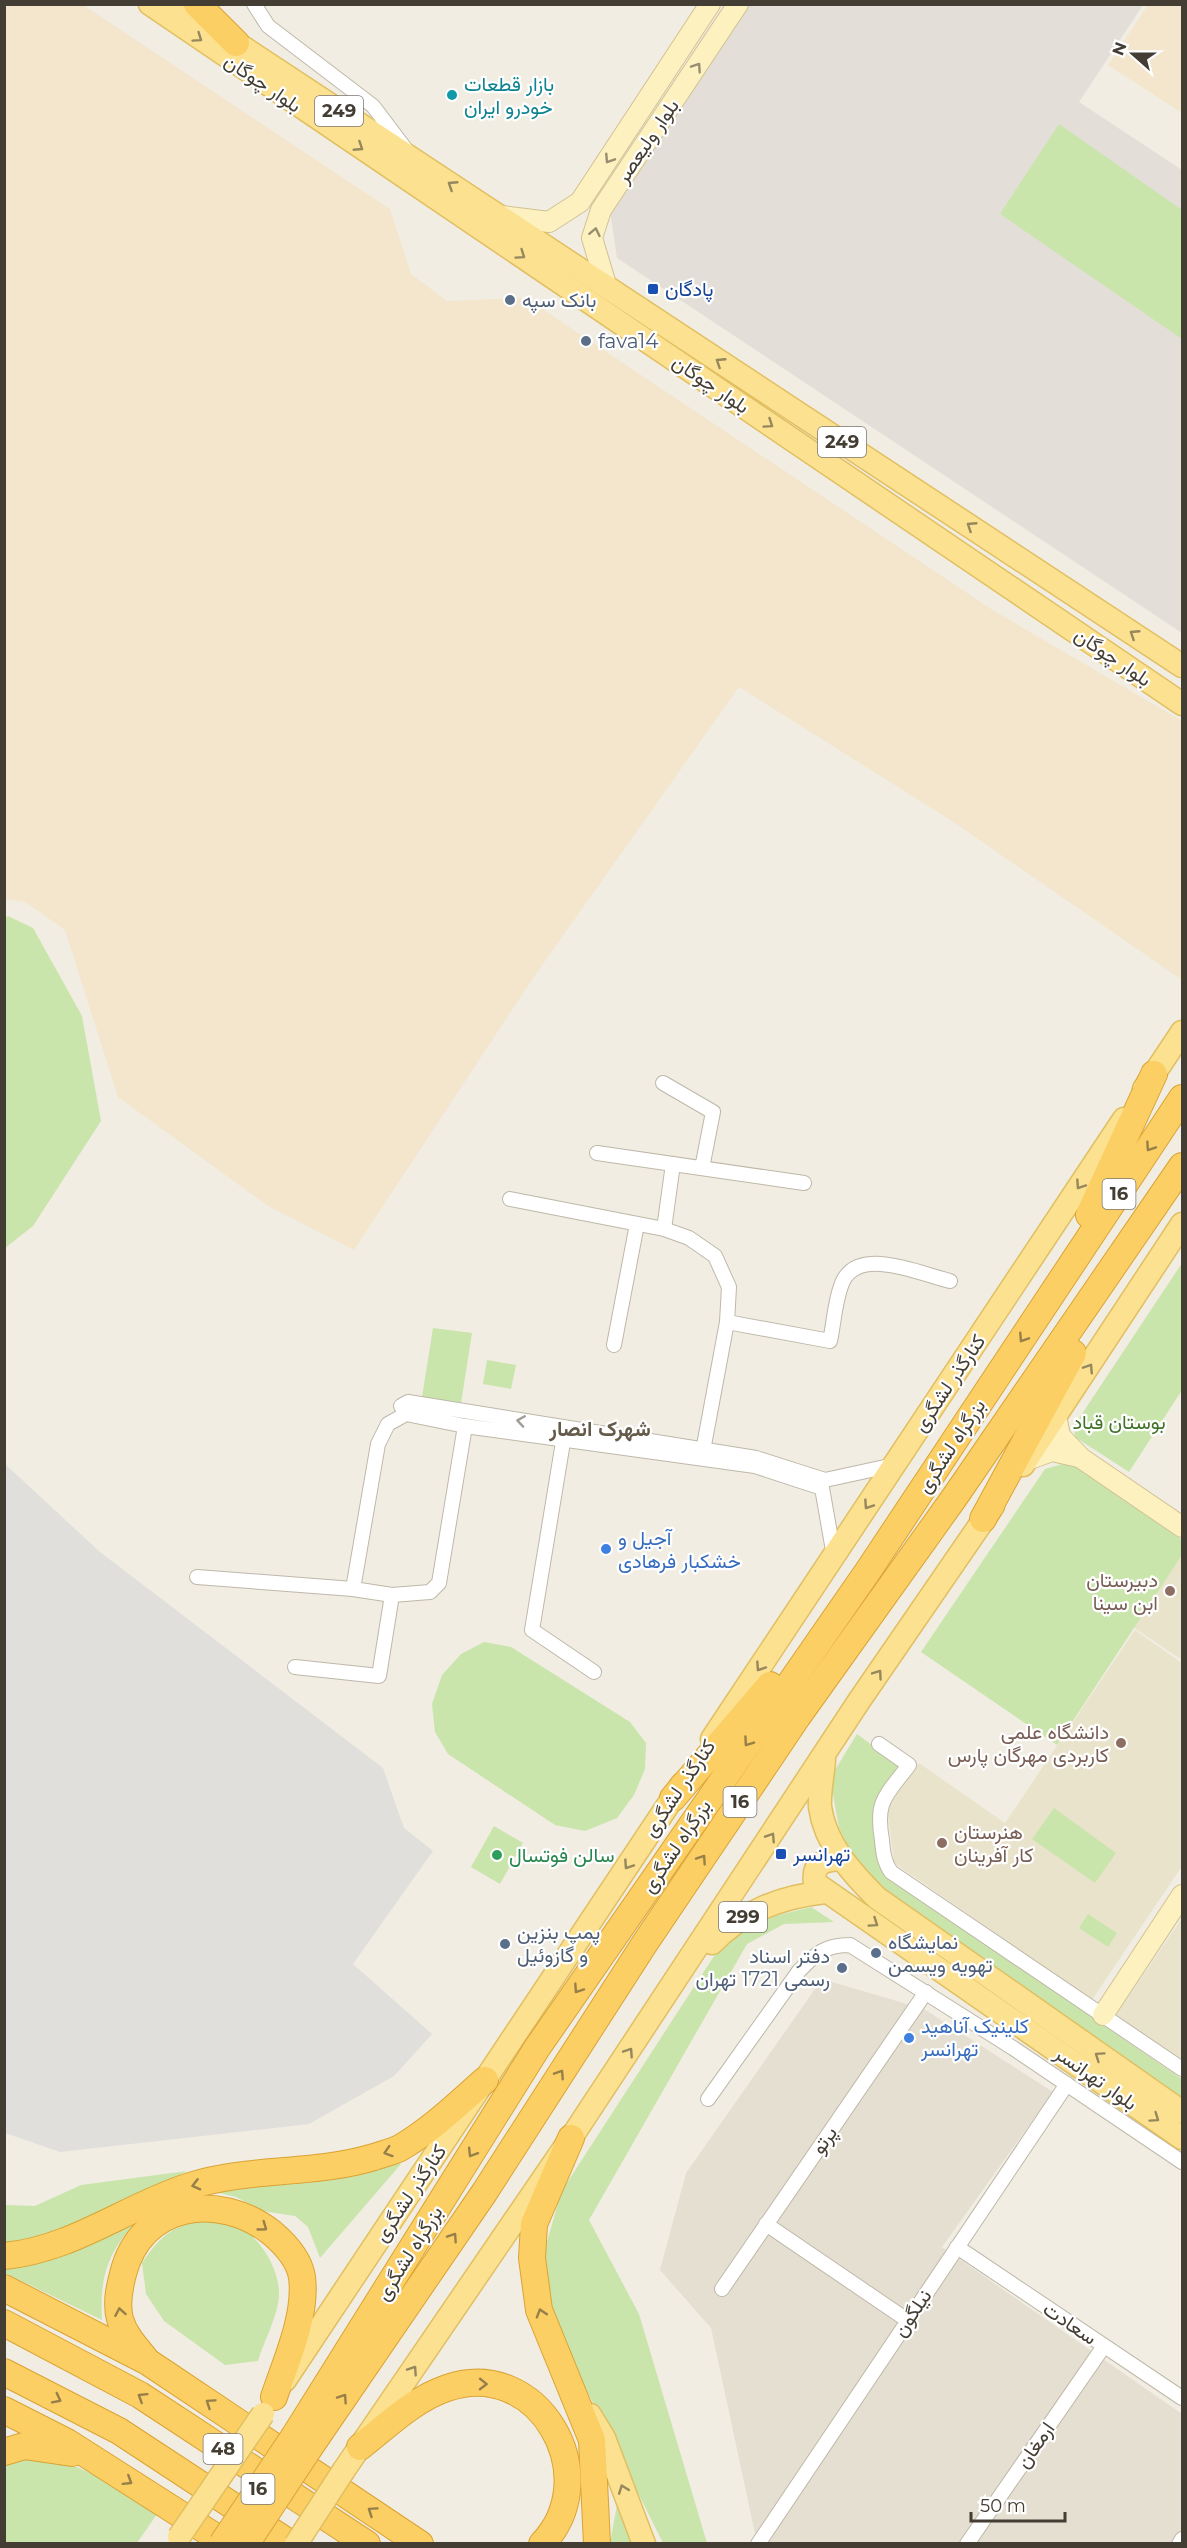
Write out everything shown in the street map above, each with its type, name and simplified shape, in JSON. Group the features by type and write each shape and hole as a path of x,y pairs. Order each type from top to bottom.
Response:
{"highway":[{"path":"197,4 236,44"},
{"path":"1055,1289 1154,1074"},
{"name":"بزرگراه لشگری","path":"246,2544 303,2441 537,2048 868,1571 1182,1098"},
{"name":"بزرگراه لشگری","path":"222,2544 303,2441 484,2193 645,1943 798,1716 954,1498 1182,1166"},
{"path":"983,1519 1056,1384 1164,1194"},
{"path":"673,1798 798,1649 868,1571"},
{"path":"4,2256 27,2254 61,2244 192,2185 354,2163 398,2149 432,2126 485,2080"},
{"path":"571,2138 534,2224 532,2258 539,2310 592,2440 597,2544"},
{"path":"148,2362 130,2340 120,2320 118,2302 126,2261 136,2244 158,2222 172,2214 199,2208 229,2210 259,2223 289,2248 302,2276 294,2337 269,2406"},
{"path":"4,2288 148,2362 420,2544"},
{"path":"4,2298 54,2334 76,2359"},
{"name":"48","path":"4,2323 76,2359 140,2395 367,2544"},
{"name":"48","path":"4,2372 119,2431 293,2544"},
{"path":"360,2447 405,2412 449,2387 477,2384 499,2385 524,2397 543,2414 562,2441 566,2460 568,2484 564,2505 542,2544"},
{"path":"4,2410 67,2442 227,2544"},
{"path":"4,2452 24,2446 46,2447 96,2461"}],"main road":[{"name":"بلوار چوگان","path":"150,4 1182,704"},
{"name":"بلوار چوگان","path":"177,4 1182,666"},
{"name":"بلوار ولیعصر","path":"502,216 549,222 580,202 711,4"},
{"name":"بلوار ولیعصر","path":"607,288 592,238 601,210 738,4"},
{"path":"627,131 631,143 648,140"},
{"name":"کنارگذر لشگری","path":"177,2541 1182,1032"},
{"path":"293,2544 571,2138 825,1756 859,1701 983,1519 1027,1460 1182,1224"},
{"path":"1056,1416 1060,1436 1081,1458 1182,1527"},
{"path":"1027,1460 1052,1451 1081,1458"},
{"name":"بلوار تهرانسر","path":"825,1756 820,1807 841,1858 852,1874 877,1898 1182,2112"},
{"path":"825,1892 815,1883 815,1869 818,1864 841,1858"},
{"name":"بلوار تهرانسر","path":"825,1892 883,1929 1182,2138"},
{"name":"299","path":"680,1975 727,1928 749,1914 784,1897 825,1892"},
{"path":"1103,2015 1182,1895"},
{"path":"562,2367 604,2438 644,2544"}],"street":[{"path":"254,4 268,26 373,106 391,127 413,160"},
{"path":"663,1083 713,1112 702,1168"},
{"path":"597,1153 804,1183"},
{"path":"664,1229 673,1164"},
{"path":"510,1199 664,1229 688,1238 715,1256 729,1287 727,1322 703,1454"},
{"path":"614,1345 637,1224"},
{"path":"727,1322 830,1341 843,1281 856,1266 872,1262 950,1281"},
{"path":"565,1433 465,1426 406,1413 401,1406 408,1402 565,1433 703,1454 756,1458 825,1480 894,1465"},
{"path":"353,1589 378,1444 388,1424 406,1413"},
{"path":"197,1577 353,1589 392,1595 430,1592 439,1583 465,1426"},
{"path":"565,1433 532,1630 594,1672"},
{"path":"703,1454 754,1466 822,1488 834,1556"},
{"path":"295,1667 379,1676 392,1595"},
{"path":"879,1744 909,1765 881,1803 878,1816 885,1864 891,1872 1182,2069"},
{"path":"708,2099 799,1971 817,1952 827,1947 850,1945 1013,2048 1182,2162"},
{"name":"پرتو","path":"722,2289 926,1992"},
{"path":"992,2007 1013,2048"},
{"name":"نیلگون","path":"758,2544 1066,2084"},
{"path":"766,2224 908,2320"},
{"name":"سعادت","path":"957,2247 1182,2398"},
{"name":"ارمغان","path":"967,2544 1104,2346"},
{"path":"1179,2544 1182,2539"}],"shaded area":[{"path":"4,5 83,5 390,209 411,274 447,301 526,298 991,609 1182,721 1182,980 952,821 739,687 533,978 354,1250 268,1206 118,1097 65,930 25,902 5,899"},
{"path":"747,5 1143,5 1079,102 1182,170 1182,633 617,258 610,211"},
{"path":"1148,5 1182,5 1182,113 1108,65"},
{"path":"5,1464 100,1552 383,1768 404,1828 433,1851 353,1964 432,2034 394,2076 309,2124 60,2152 5,2133"},
{"name":"دبیرستان ابن سینا","path":"1182,1555 1182,1660 1133,1627"},
{"name":"دانشگاه علمی کاربردی مهرگان پارس","path":"1135,1630 1182,1663 1182,1866 1092,2000 894,1863 887,1806 919,1763 1005,1823"},
{"path":"1182,1918 1182,2063 1116,2015"},
{"path":"822,1979 924,2009 1053,2092 942,2247 1182,2414 1182,2543 757,2543 711,2328 660,2270 686,2173"}],"green space":[{"path":"1059,124 1182,210 1182,339 1000,214"},
{"path":"8,916 33,928 82,1016 101,1121 33,1226 5,1248 4,919"},
{"name":"بوستان قباد","path":"1182,1263 1182,1390 1129,1472 1075,1437 1074,1426"},
{"path":"433,1328 472,1333 461,1403 422,1397"},
{"path":"487,1360 516,1365 511,1389 483,1384"},
{"path":"1069,1462 1182,1540 1182,1555 1057,1745 921,1652 1045,1469"},
{"path":"484,1642 511,1647 630,1722 646,1743 645,1769 634,1795 617,1818 585,1831 555,1825 448,1754 435,1732 432,1704 442,1675 461,1654"},
{"path":"857,1734 904,1769 878,1804 896,1883 1182,2079 1182,2102 868,1887 839,1828 830,1778"},
{"path":"1054,1808 1116,1853 1095,1883 1032,1839"},
{"name":"سالن فوتسال","path":"494,1826 523,1843 500,1884 471,1867"},
{"path":"811,1907 834,1922 784,1924 747,1944 589,2220 639,2314 707,2543 663,2543 551,2319 544,2253 561,2192 714,1956 751,1922"},
{"path":"1088,1914 1117,1933 1108,1947 1079,1928"},
{"path":"392,2159 401,2164 320,2258 308,2227 295,2216 263,2211 236,2197 207,2190"},
{"path":"187,2171 122,2207 77,2228 29,2241 5,2243 5,2205 35,2206 81,2185"},
{"path":"147,2211 124,2236 110,2260 103,2287 102,2320 5,2273 4,2261"},
{"path":"210,2218 237,2226 253,2237 267,2255 276,2275 278,2303 258,2361 225,2365 164,2321 146,2294 142,2263 157,2244 163,2237 178,2228"},
{"path":"54,2457 126,2489 157,2514 137,2543 5,2543 4,2458"},
{"path":"618,2500 633,2543 610,2543"}],"place":[{"name":"بازار قطعات خودرو ایران","path":"452,95"},
{"name":"پادگان","path":"653,289"},
{"name":"بانک سپه","path":"510,300"},
{"name":"fava14","path":"586,341"},
{"name":"آجیل و خشکبار فرهادی","path":"606,1549"},
{"name":"دبیرستان ابن سینا","path":"1170,1591"},
{"name":"دانشگاه علمی کاربردی مهرگان پارس","path":"1121,1743"},
{"name":"هنرستان کار آفرینان","path":"942,1843"},
{"name":"تهرانسر","path":"781,1854"},
{"name":"سالن فوتسال","path":"497,1855"},
{"name":"پمپ بنزین و گازوئیل","path":"505,1944"},
{"name":"نمایشگاه تهویه ویسمن","path":"876,1953"},
{"name":"دفتر اسناد رسمی 1721 تهران","path":"842,1968"},
{"name":"کلینیک آناهید تهرانسر","path":"909,2038"}],"district":[{"name":"شهرک انصار","path":"600,1428"}]}
